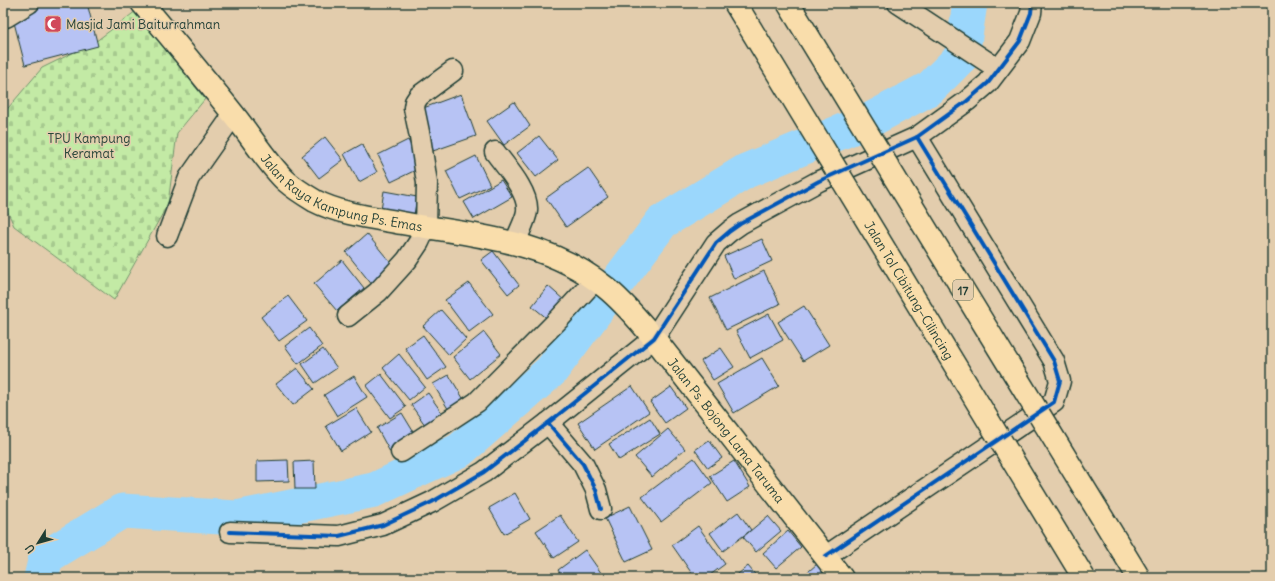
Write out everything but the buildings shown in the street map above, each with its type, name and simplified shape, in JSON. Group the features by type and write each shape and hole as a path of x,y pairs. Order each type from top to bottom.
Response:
{"main road":[{"name":"Jalan Raya Kampung Ps. Emas","path":"142,3 234,114 286,180 301,193 334,208 426,227 484,236 546,252 573,265 600,283"},
{"name":"Jalan Tol Cibitung–Cilincing","path":"735,3 1084,578"},
{"name":"17","path":"788,3 1139,578"},
{"name":"Jalan Ps. Bojong Lama Taruma","path":"600,283 622,303 654,338 842,578"}],"street":[{"path":"6,17 29,3"},
{"path":"898,3 998,69"},
{"path":"230,532 338,536 383,525 432,502 484,472 654,338 716,243 730,231 819,181 917,138 967,101 988,83 1020,42 1032,3"},
{"path":"348,316 378,292 407,260 419,242 426,227 427,183 414,108 415,102 419,96 453,71"},
{"path":"167,236 189,178 234,114"},
{"path":"826,556 1054,402 1060,382 1054,361 917,138"},
{"path":"495,152 523,191 526,200 527,212 514,243"},
{"path":"401,452 477,402 560,318 600,283"},
{"path":"548,423 583,464 596,490 601,509"}],"green space":[{"name":"TPU Kampung Keramat","path":"136,11 205,99 177,133 168,204 114,300 14,226 3,201 3,114 42,68 95,42"}],"waterway":[{"path":"41,578 46,557 122,511 237,518 374,490 460,450 551,371 662,222 746,171 872,119 930,88 962,56 970,3"}],"cycle path":[{"path":"601,509 596,490 583,464 548,423 654,338 716,243 730,231 740,224 819,181 917,137 967,101 988,83 1020,41 1031,13 1032,3"},
{"path":"826,556 1054,402 1060,381 1054,361 917,137"},
{"path":"230,532 339,536 383,525 432,502 484,472 548,423"}],"place":[{"name":"Masjid Jami Baiturrahman","path":"53,24"}]}
